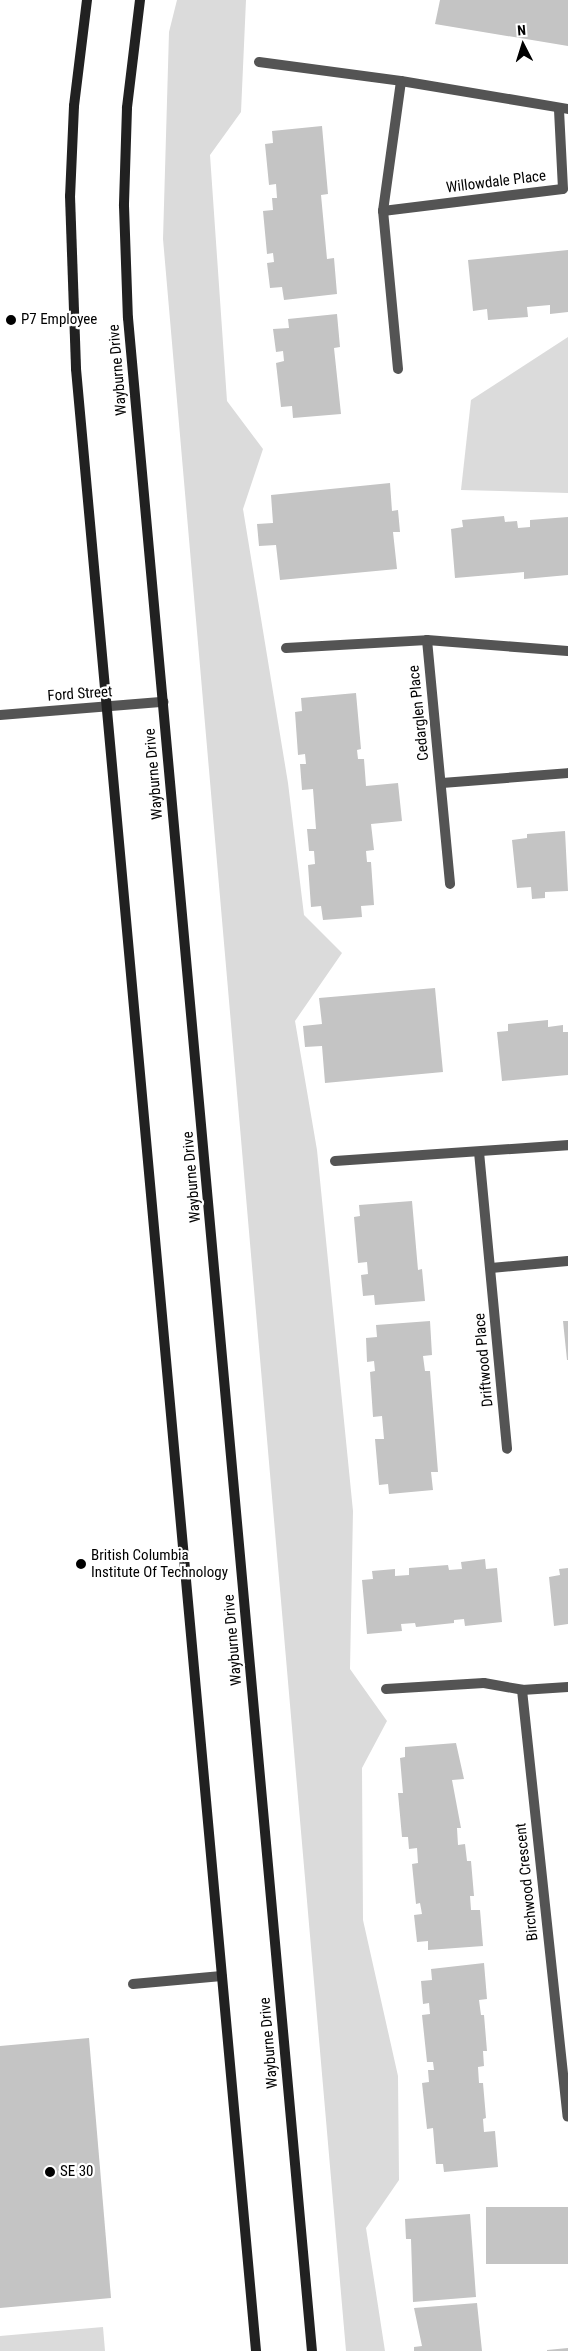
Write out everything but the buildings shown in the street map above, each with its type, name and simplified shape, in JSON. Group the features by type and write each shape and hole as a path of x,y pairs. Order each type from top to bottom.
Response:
{"street":[{"path":"87,0 74,106 70,196 76,369 256,2351"},
{"name":"Wayburne Drive","path":"140,0 127,108 124,206 128,318 312,2351"},
{"name":"Willowdale Place","path":"259,62 401,81 564,109 563,189 383,211"},
{"path":"398,369 383,211 401,81"},
{"path":"286,648 427,640 568,651"},
{"name":"Cedarglen Place","path":"427,640 442,783 450,884"},
{"name":"Ford Street","path":"0,715 163,702"},
{"path":"442,783 568,773"},
{"path":"335,1161 431,1152 479,1152 568,1145"},
{"name":"Driftwood Place","path":"479,1152 508,1449"},
{"path":"491,1268 568,1261"},
{"path":"386,1689 484,1684 522,1690 568,1687"},
{"name":"Birchwood Crescent","path":"522,1690 568,2117"},
{"path":"133,1984 222,1976"}],"shaded area":[{"path":"177,0 246,0 241,112 210,155 227,401 263,449 243,509 288,783 304,915 342,953 295,1021 317,1150 353,1511 350,1669 387,1721 362,1768 363,1920 398,2076 399,2180 366,2228 385,2351 346,2351 163,239 169,32"},
{"path":"568,337 568,493 461,490 471,400"},
{"path":"103,2327 105,2351 0,2351 0,2336"}],"place":[{"name":"P7 Employee","path":"11,320"},
{"name":"British Columbia Institute Of Technology","path":"81,1564"},
{"name":"SE 30","path":"50,2172"}]}
